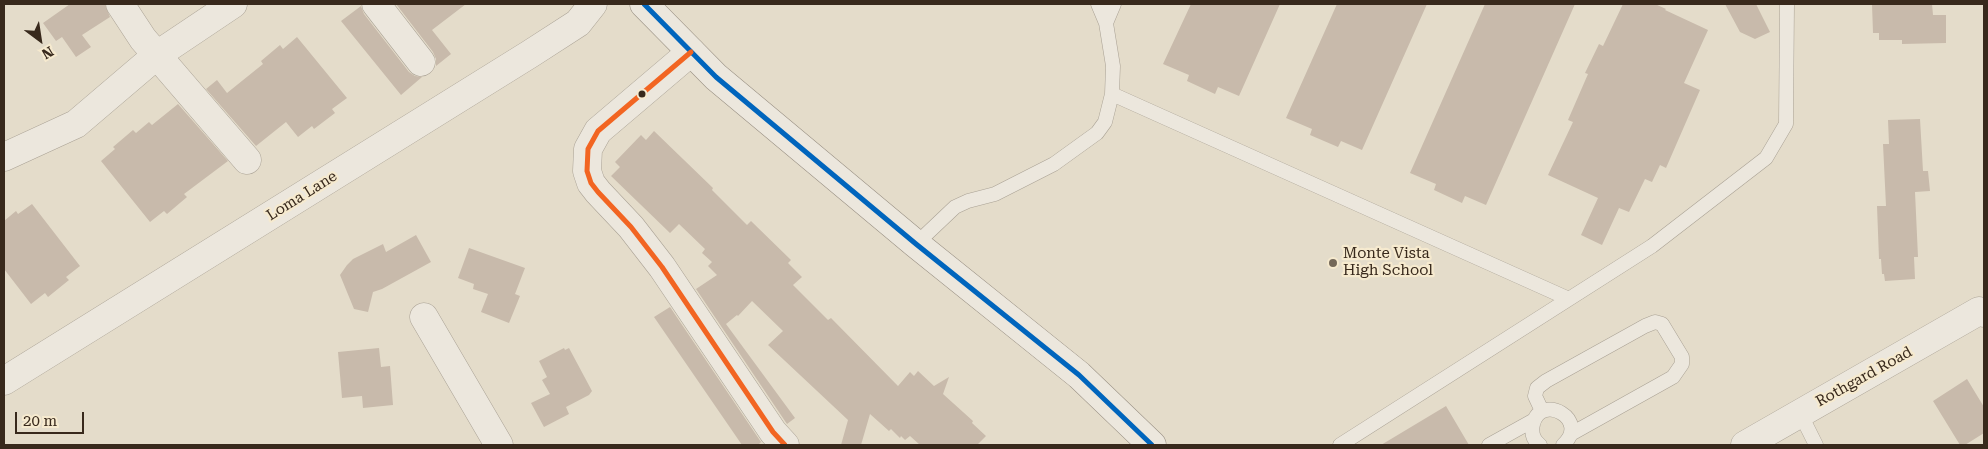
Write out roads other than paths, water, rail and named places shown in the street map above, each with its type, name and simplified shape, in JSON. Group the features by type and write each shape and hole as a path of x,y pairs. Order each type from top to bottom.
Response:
{"street":[{"path":"120,4 143,39 247,160"},
{"path":"4,157 76,124 157,55 232,4"},
{"path":"376,4 421,62"},
{"name":"Loma Lane","path":"4,381 530,54 578,23 593,4"},
{"path":"644,4 716,77 916,244 1079,375 1152,445"},
{"path":"691,52 598,131 588,149 587,172 598,192 632,227 662,267 773,432 784,445"},
{"name":"Rothgard Road","path":"1745,445 1978,311 1984,313"},
{"path":"424,317 499,445"}],"lane":[{"path":"916,244 955,207 968,201 995,194 1054,164 1096,133 1105,122 1112,94 1113,66 1106,23 1098,4"},
{"path":"1106,23 1114,4"},
{"path":"1340,445 1652,246 1766,158 1786,124 1787,4"},
{"path":"1112,94 1569,299"},
{"path":"1540,445 1535,441 1531,431 1538,416 1535,396 1538,388 1546,381 1645,326 1655,322 1662,324 1682,356 1682,364 1673,377 1566,442"},
{"path":"1489,445 1538,416 1554,410 1564,414 1570,423 1566,442"},
{"path":"1800,413 1816,445"}],"place":[{"name":"Monte Vista High School","path":"1333,263"}]}
